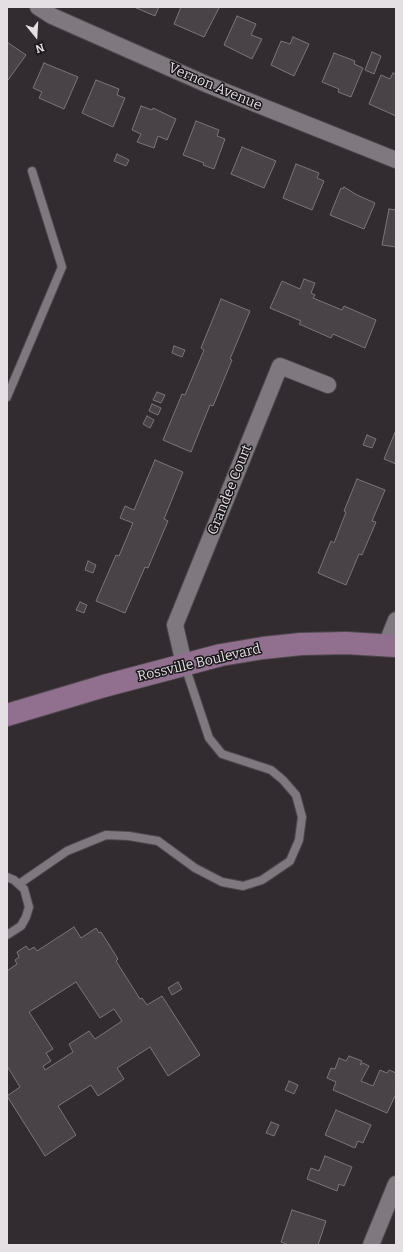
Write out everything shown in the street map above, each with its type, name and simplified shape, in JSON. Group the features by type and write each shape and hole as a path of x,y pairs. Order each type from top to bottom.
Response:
{"main road":[{"name":"Rossville Boulevard","path":"7,715 184,664 263,648 338,644 391,646"}],"street":[{"name":"Vernon Avenue","path":"38,7 52,16 206,84 396,160"},
{"name":"Grandee Court","path":"184,664 175,625 280,366 328,385"},
{"path":"391,646 396,620"},
{"path":"371,1245 396,1184"}],"lane":[{"path":"7,397 62,267 32,171"},
{"path":"19,884 67,851 106,835 129,836 158,841 195,868 222,882 243,886 262,880 290,861 299,840 302,817 296,795 283,780 271,770 222,754 209,738 184,664"},
{"path":"7,877 19,884 27,897 28,907 26,917 21,926 7,935"}],"building":[{"path":"134,7 159,7 155,16"},
{"path":"181,7 219,8 204,37 174,24"},
{"path":"237,16 256,24 251,35 262,39 252,59 224,45"},
{"path":"293,37 309,44 294,76 271,65 281,41 290,44"},
{"path":"7,42 26,55 8,80 7,80"},
{"path":"372,52 381,56 374,74 365,70"},
{"path":"334,53 355,61 354,64 363,68 351,97 338,92 339,89 322,82"},
{"path":"44,63 78,77 64,109 39,98 42,92 33,88"},
{"path":"393,73 396,75 396,116 369,104 381,75 390,79"},
{"path":"96,80 119,89 117,95 125,98 113,127 82,113"},
{"path":"141,106 152,110 153,108 176,119 167,140 158,136 154,148 137,142 141,134 132,130"},
{"path":"196,121 219,130 217,136 225,139 214,169 203,165 204,163 183,155"},
{"path":"242,147 276,161 264,188 231,174"},
{"path":"117,154 129,160 126,166 114,161"},
{"path":"296,164 319,173 317,178 324,181 312,210 283,198"},
{"path":"344,187 375,203 364,229 330,215 341,188 343,189"},
{"path":"389,209 396,210 396,247 382,245"},
{"path":"304,279 315,283 311,293 315,295 313,298 342,310 344,306 376,320 365,348 333,334 331,338 299,324 301,321 270,308 282,281 300,289"},
{"path":"221,299 250,311 230,359 232,360 213,406 210,405 191,452 163,440 182,394 185,395 204,350 201,348"},
{"path":"174,346 185,350 182,357 172,353"},
{"path":"157,392 165,395 161,403 153,400"},
{"path":"152,404 161,408 158,415 149,411"},
{"path":"147,416 154,420 150,428 143,424"},
{"path":"396,430 396,464 384,459"},
{"path":"367,435 376,439 372,448 363,445"},
{"path":"155,460 183,472 164,519 168,521 148,568 145,567 125,613 96,601 116,555 119,556 133,523 120,518 125,506 134,510"},
{"path":"357,479 385,490 372,521 376,522 362,555 359,554 346,585 318,573 331,541 334,543 346,512 344,511"},
{"path":"88,561 96,565 93,573 85,570"},
{"path":"80,602 87,605 84,613 76,610"},
{"path":"74,927 81,938 96,928 99,933 101,932 118,959 116,961 140,999 142,998 147,1005 162,996 200,1055 168,1076 150,1047 117,1068 124,1079 98,1096 91,1085 58,1106 76,1135 45,1156 7,1096 20,1087 7,1066 7,971 17,964 15,960 19,957 17,952 26,946 29,950 34,947 37,951","holes":["76,982 100,1018 114,1009 122,1021 95,1039 89,1031 69,1044 73,1052 45,1070 43,1066 51,1061 46,1053 53,1049 29,1012"]},
{"path":"178,982 182,989 172,995 168,988"},
{"path":"349,1056 362,1061 360,1065 363,1063 369,1066 361,1081 373,1086 380,1070 387,1073 389,1070 396,1073 396,1094 387,1113 333,1090 336,1082 327,1078 331,1068 335,1069 339,1058 346,1061"},
{"path":"289,1081 298,1085 294,1094 285,1090"},
{"path":"336,1110 371,1125 363,1143 358,1141 355,1148 325,1135"},
{"path":"271,1122 279,1125 274,1136 266,1133"},
{"path":"325,1156 352,1167 344,1186 339,1184 337,1191 307,1179 311,1168 319,1171"},
{"path":"292,1210 326,1221 318,1245 289,1245 281,1242"}]}
